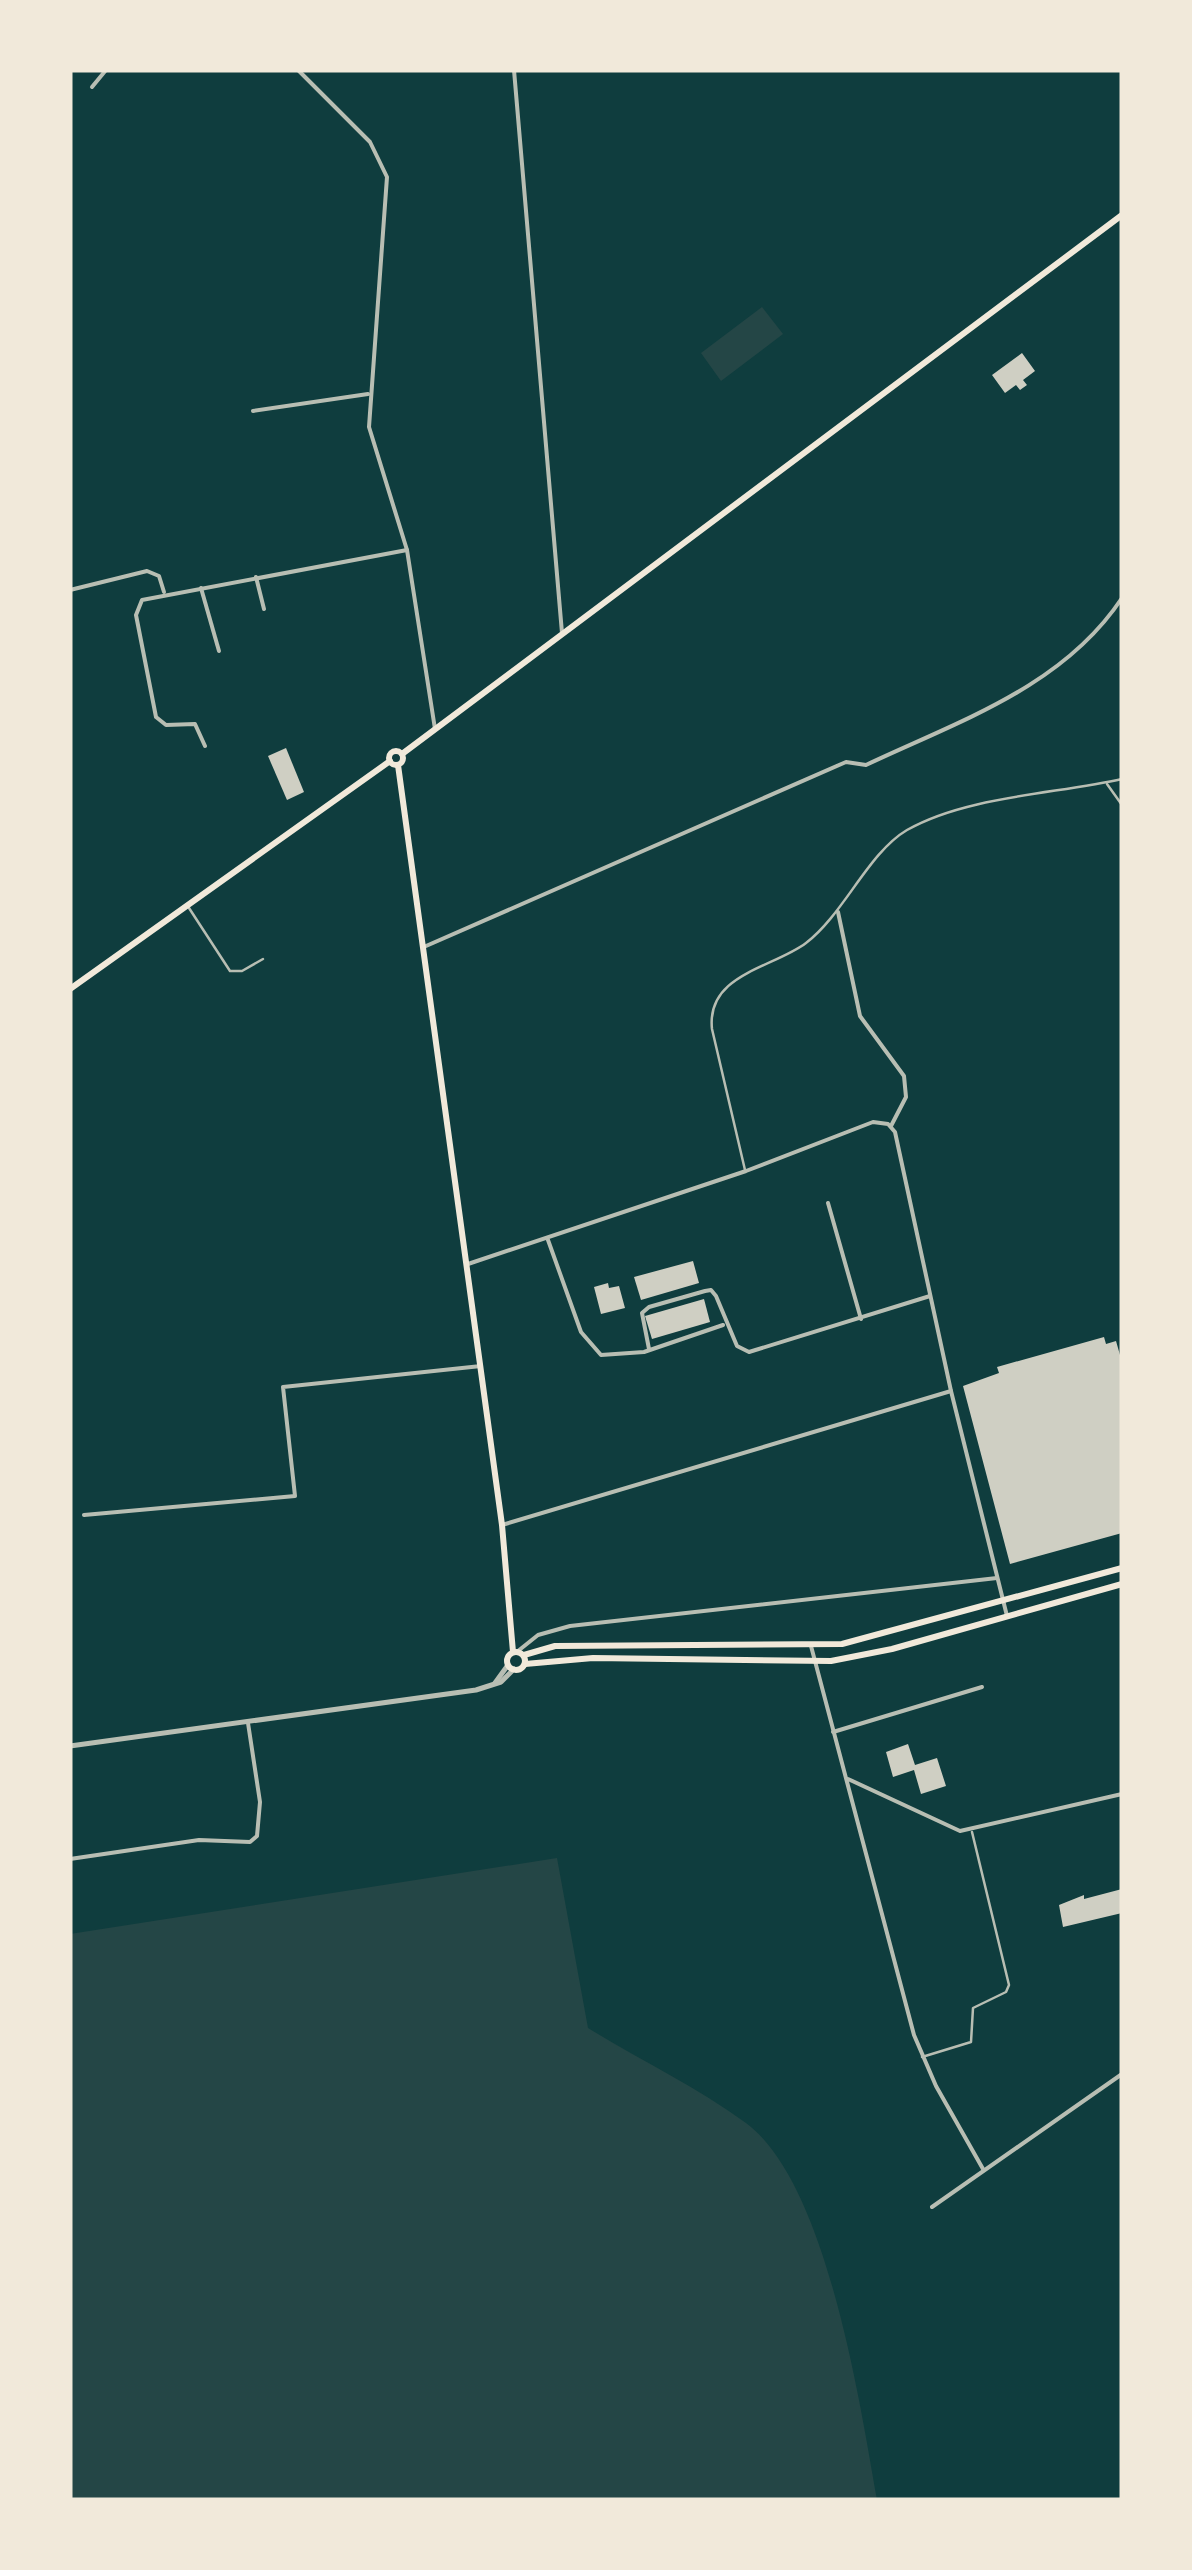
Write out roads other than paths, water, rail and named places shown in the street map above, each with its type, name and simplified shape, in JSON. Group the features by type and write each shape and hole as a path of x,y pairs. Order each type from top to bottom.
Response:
{"main road":[{"path":"511,1667 520,1656 425,946 392,752 402,754 1122,215"},
{"path":"70,990 394,763"},
{"path":"511,1667 520,1656 555,1646 811,1646 868,1638 1122,1568"},
{"path":"520,1656 814,1661 882,1651 1122,1584"}],"street":[{"path":"92,87 106,70"},
{"path":"298,70 370,142 387,177 368,394 374,451 407,550 435,728"},
{"path":"514,70 562,634"},
{"path":"253,411 368,394"},
{"path":"205,746 195,724 166,724 156,717 136,616 142,600 407,550"},
{"path":"70,590 147,571 159,576 164,593"},
{"path":"256,576 264,609"},
{"path":"201,588 219,651"},
{"path":"425,946 846,762 866,765 1023,690 1079,652 1122,598"},
{"path":"838,912 860,1016 904,1076 906,1097 889,1125"},
{"path":"468,1264 746,1171 872,1122 889,1125 896,1132 951,1390 1006,1616"},
{"path":"828,1203 861,1319"},
{"path":"548,1240 588,1345 601,1355 650,1349 725,1324"},
{"path":"650,1349 642,1313 649,1307 711,1290 738,1348 749,1352 930,1296"},
{"path":"84,1515 295,1496 283,1387 482,1366"},
{"path":"502,1524 951,1390"},
{"path":"520,1656 538,1636 570,1626 997,1578"},
{"path":"811,1646 922,2057 983,2169"},
{"path":"70,1746 494,1685 511,1667"},
{"path":"833,1732 982,1687"},
{"path":"70,1859 199,1840 250,1842 257,1836 260,1814 248,1721"},
{"path":"846,1778 949,1829 972,1832 1122,1794"},
{"path":"932,2208 1122,2074"}],"lane":[{"path":"746,1171 712,1029 713,1008 720,994 742,974 793,952 838,912 888,847 909,830 1018,795 1122,780"},
{"path":"1106,783 1122,805"},
{"path":"188,906 230,971 242,971 263,959"},
{"path":"922,2057 972,2042 973,2008 1006,1992 1009,1985 972,1832"}]}
